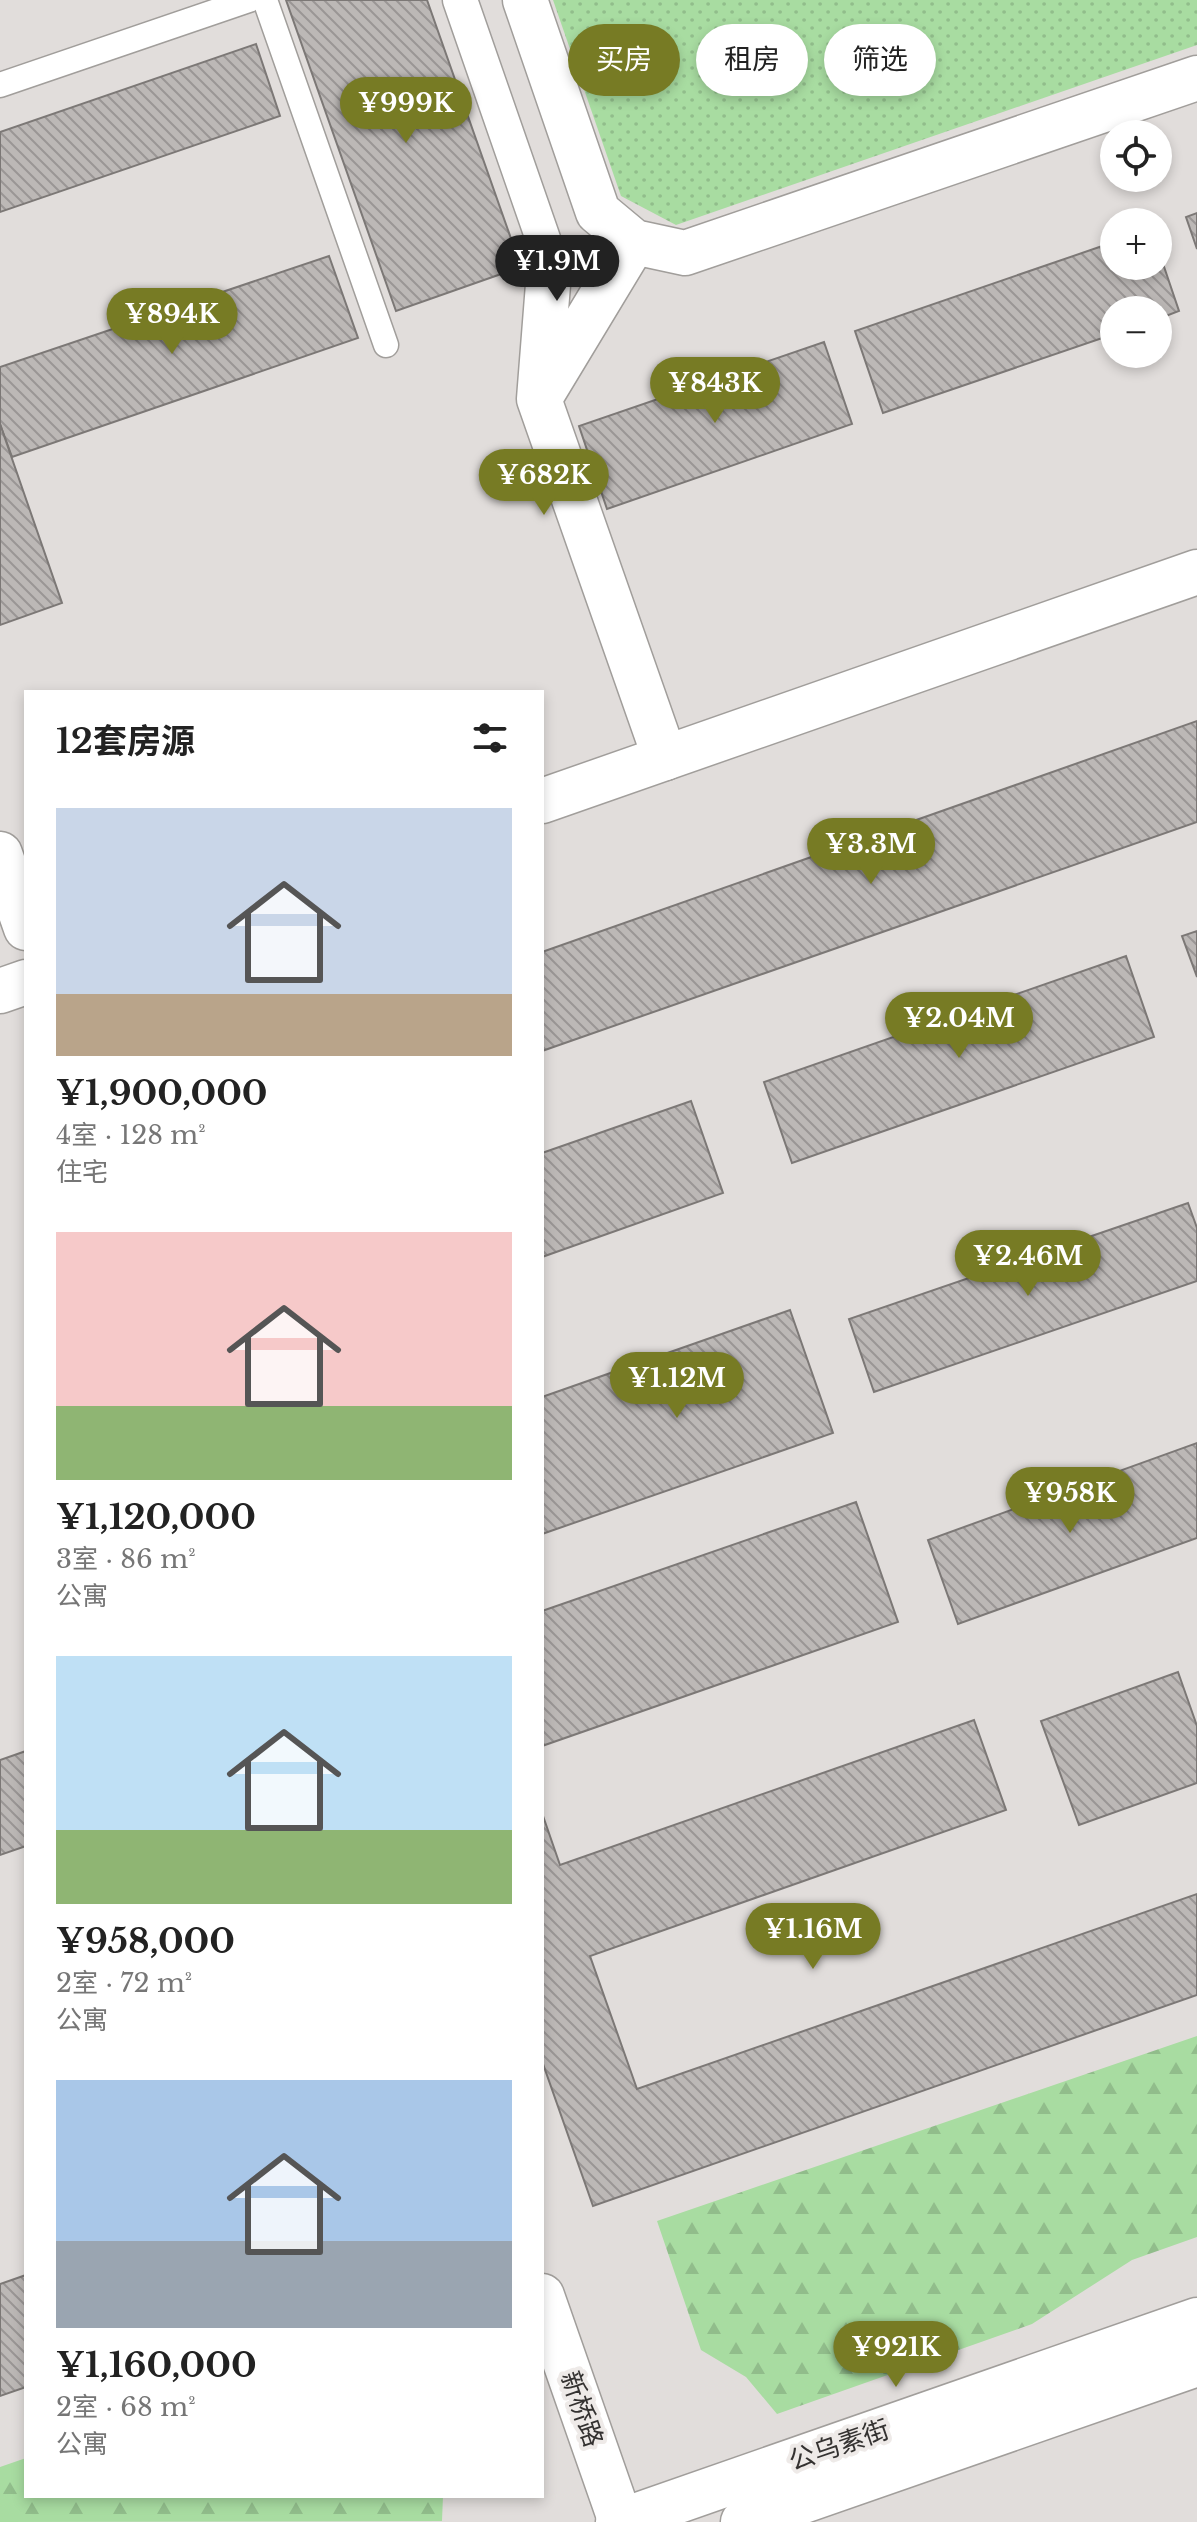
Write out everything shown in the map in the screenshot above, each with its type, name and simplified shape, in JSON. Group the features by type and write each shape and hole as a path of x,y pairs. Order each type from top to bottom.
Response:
{"street":[{"path":"460,0 550,259 539,399 665,758"},
{"path":"525,0 598,212 634,242 685,253 1197,78"},
{"path":"539,399 634,242"},
{"path":"544,800 1197,572"},
{"path":"0,854 24,922"},
{"path":"0,991 24,983"},
{"name":"新桥路","path":"544,2302 620,2522"},
{"name":"公乌素街","path":"620,2522 1197,2320"},
{"name":"公乌素街","path":"743,2522 1197,2364"}],"lane":[{"path":"0,85 249,0"},
{"path":"265,0 386,345"}],"green space":[{"path":"553,0 1197,0 1197,45 676,225 621,196 586,96 680,96 680,24 568,24 568,43"},
{"path":"1197,2036 1197,2237 1132,2260 1032,2324 777,2414 746,2377 701,2350 657,2221"},
{"path":"24,2459 24,2498 443,2498 442,2521 0,2522 0,2467"}],"building":[{"path":"286,0 427,0 521,267 396,311"},
{"path":"256,44 280,116 0,212 0,132"},
{"path":"1197,213 1197,249 1186,217"},
{"path":"1100,247 1100,280 1168,280 1179,311 1172,314 1172,296 1100,296 1100,339 883,413 855,331"},
{"path":"329,256 358,338 12,457 0,424 0,367"},
{"path":"824,342 852,424 607,509 579,426"},
{"path":"0,424 62,603 0,625"},
{"path":"1197,721 1197,822 544,1050 544,951"},
{"path":"1197,931 1197,977 1182,936"},
{"path":"1126,956 1154,1037 792,1163 764,1082"},
{"path":"691,1101 723,1193 544,1256 544,1152"},
{"path":"1188,1203 1197,1228 1197,1281 874,1392 849,1319"},
{"path":"790,1310 833,1433 544,1533 544,1396"},
{"path":"1197,1443 1197,1538 958,1624 928,1540"},
{"path":"856,1502 898,1622 544,1745 544,1610"},
{"path":"1178,1672 1197,1726 1197,1783 1079,1825 1041,1721"},
{"path":"974,1720 1006,1810 590,1956 637,2089 1197,1894 1197,1995 593,2206 544,2067 544,1819 560,1865"},
{"path":"24,1752 24,1847 0,1855 0,1760"},
{"path":"24,2276 24,2388 0,2396 0,2284"}]}
